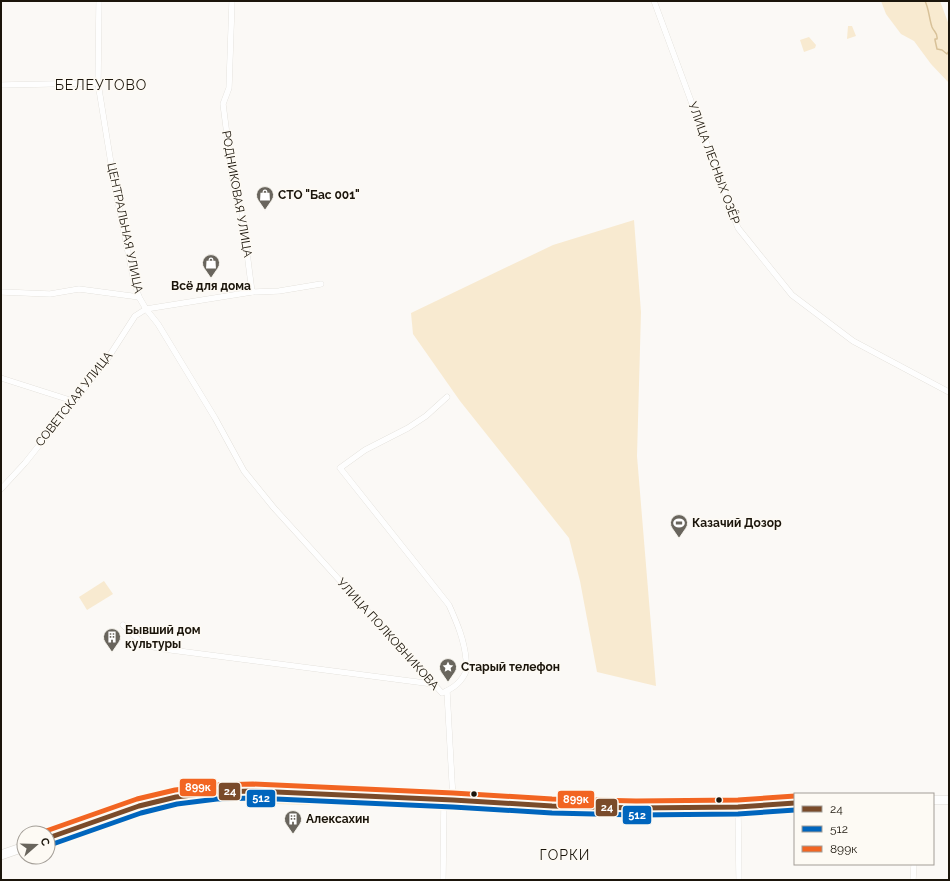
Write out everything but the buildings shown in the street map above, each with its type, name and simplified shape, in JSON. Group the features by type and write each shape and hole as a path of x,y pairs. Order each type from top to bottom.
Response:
{"main road":[{"path":"56,835 110,814 145,804 194,794 253,791 552,806 636,808 738,807 794,803"},
{"path":"934,800 949,800"},
{"path":"1,855 16,850"}],"street":[{"name":"ЦЕНТРАЛЬНАЯ УЛИЦА","path":"99,1 98,83 114,182 133,277 139,296 146,309 158,324 215,418 244,471 261,492"},
{"name":"РОДНИКОВАЯ УЛИЦА","path":"232,1 229,88 223,104 234,189 242,212 252,292"},
{"name":"УЛИЦА ЛЕСНЫХ ОЗЁР","path":"654,1 738,228 792,296 853,341 949,392"},
{"path":"1,85 98,83"},
{"path":"146,309 252,292 279,291 321,284"},
{"path":"1,292 50,294 79,289 139,296"},
{"name":"СОВЕТСКАЯ УЛИЦА","path":"1,489 25,462 106,361 135,316 146,309"},
{"path":"1,378 73,401"},
{"name":"УЛИЦА ПОЛКОВНИКОВА","path":"261,492 433,684 442,693 447,691 459,683 467,669 465,649 460,629 449,605 340,468 365,450 408,428 426,416 447,397"},
{"path":"123,625 144,644 163,649 433,684"},
{"path":"443,880 448,800 447,691"},
{"path":"738,807 739,880"},
{"path":"913,880 914,865"}],"shaded area":[{"path":"881,1 940,1 949,25 949,83 931,64 914,41 901,34 886,14"},
{"path":"848,26 852,26 856,36 847,39"},
{"path":"809,37 816,45 815,48 804,52 800,40"},
{"path":"634,220 641,312 637,456 656,686 597,672 580,581 569,538 460,401 413,334 411,313 553,245"},
{"path":"104,581 113,594 87,610 79,597"},
{"path":"264,796 318,798 317,801 309,805 274,804 266,800"}],"waterway":[{"path":"925,1 932,27 937,35 937,39 935,39 937,49 942,50 947,54 949,51"}],"transit line":[{"name":"899к","path":"56,827 137,799 175,790 216,785 253,784 552,799 636,801 738,800 794,796"},
{"name":"24","path":"56,835 139,806 176,797 217,792 253,791 552,806 636,808 738,807 794,803"},
{"name":"512","path":"56,843 141,813 177,804 217,799 253,798 552,813 636,815 738,814 794,810"}],"place":[{"name":"СТО \"Бас 001\"","path":"265,210"},
{"name":"Всё для дома","path":"211,278"},
{"name":"Казачий Дозор","path":"679,538"},
{"name":"Бывший дом культуры","path":"112,652"},
{"name":"Старый телефон","path":"448,682"},
{"name":"Алексахин","path":"293,834"}],"district":[{"name":"БЕЛЕУТОВО","path":"101,85"},
{"name":"ГОРКИ","path":"565,855"}]}
